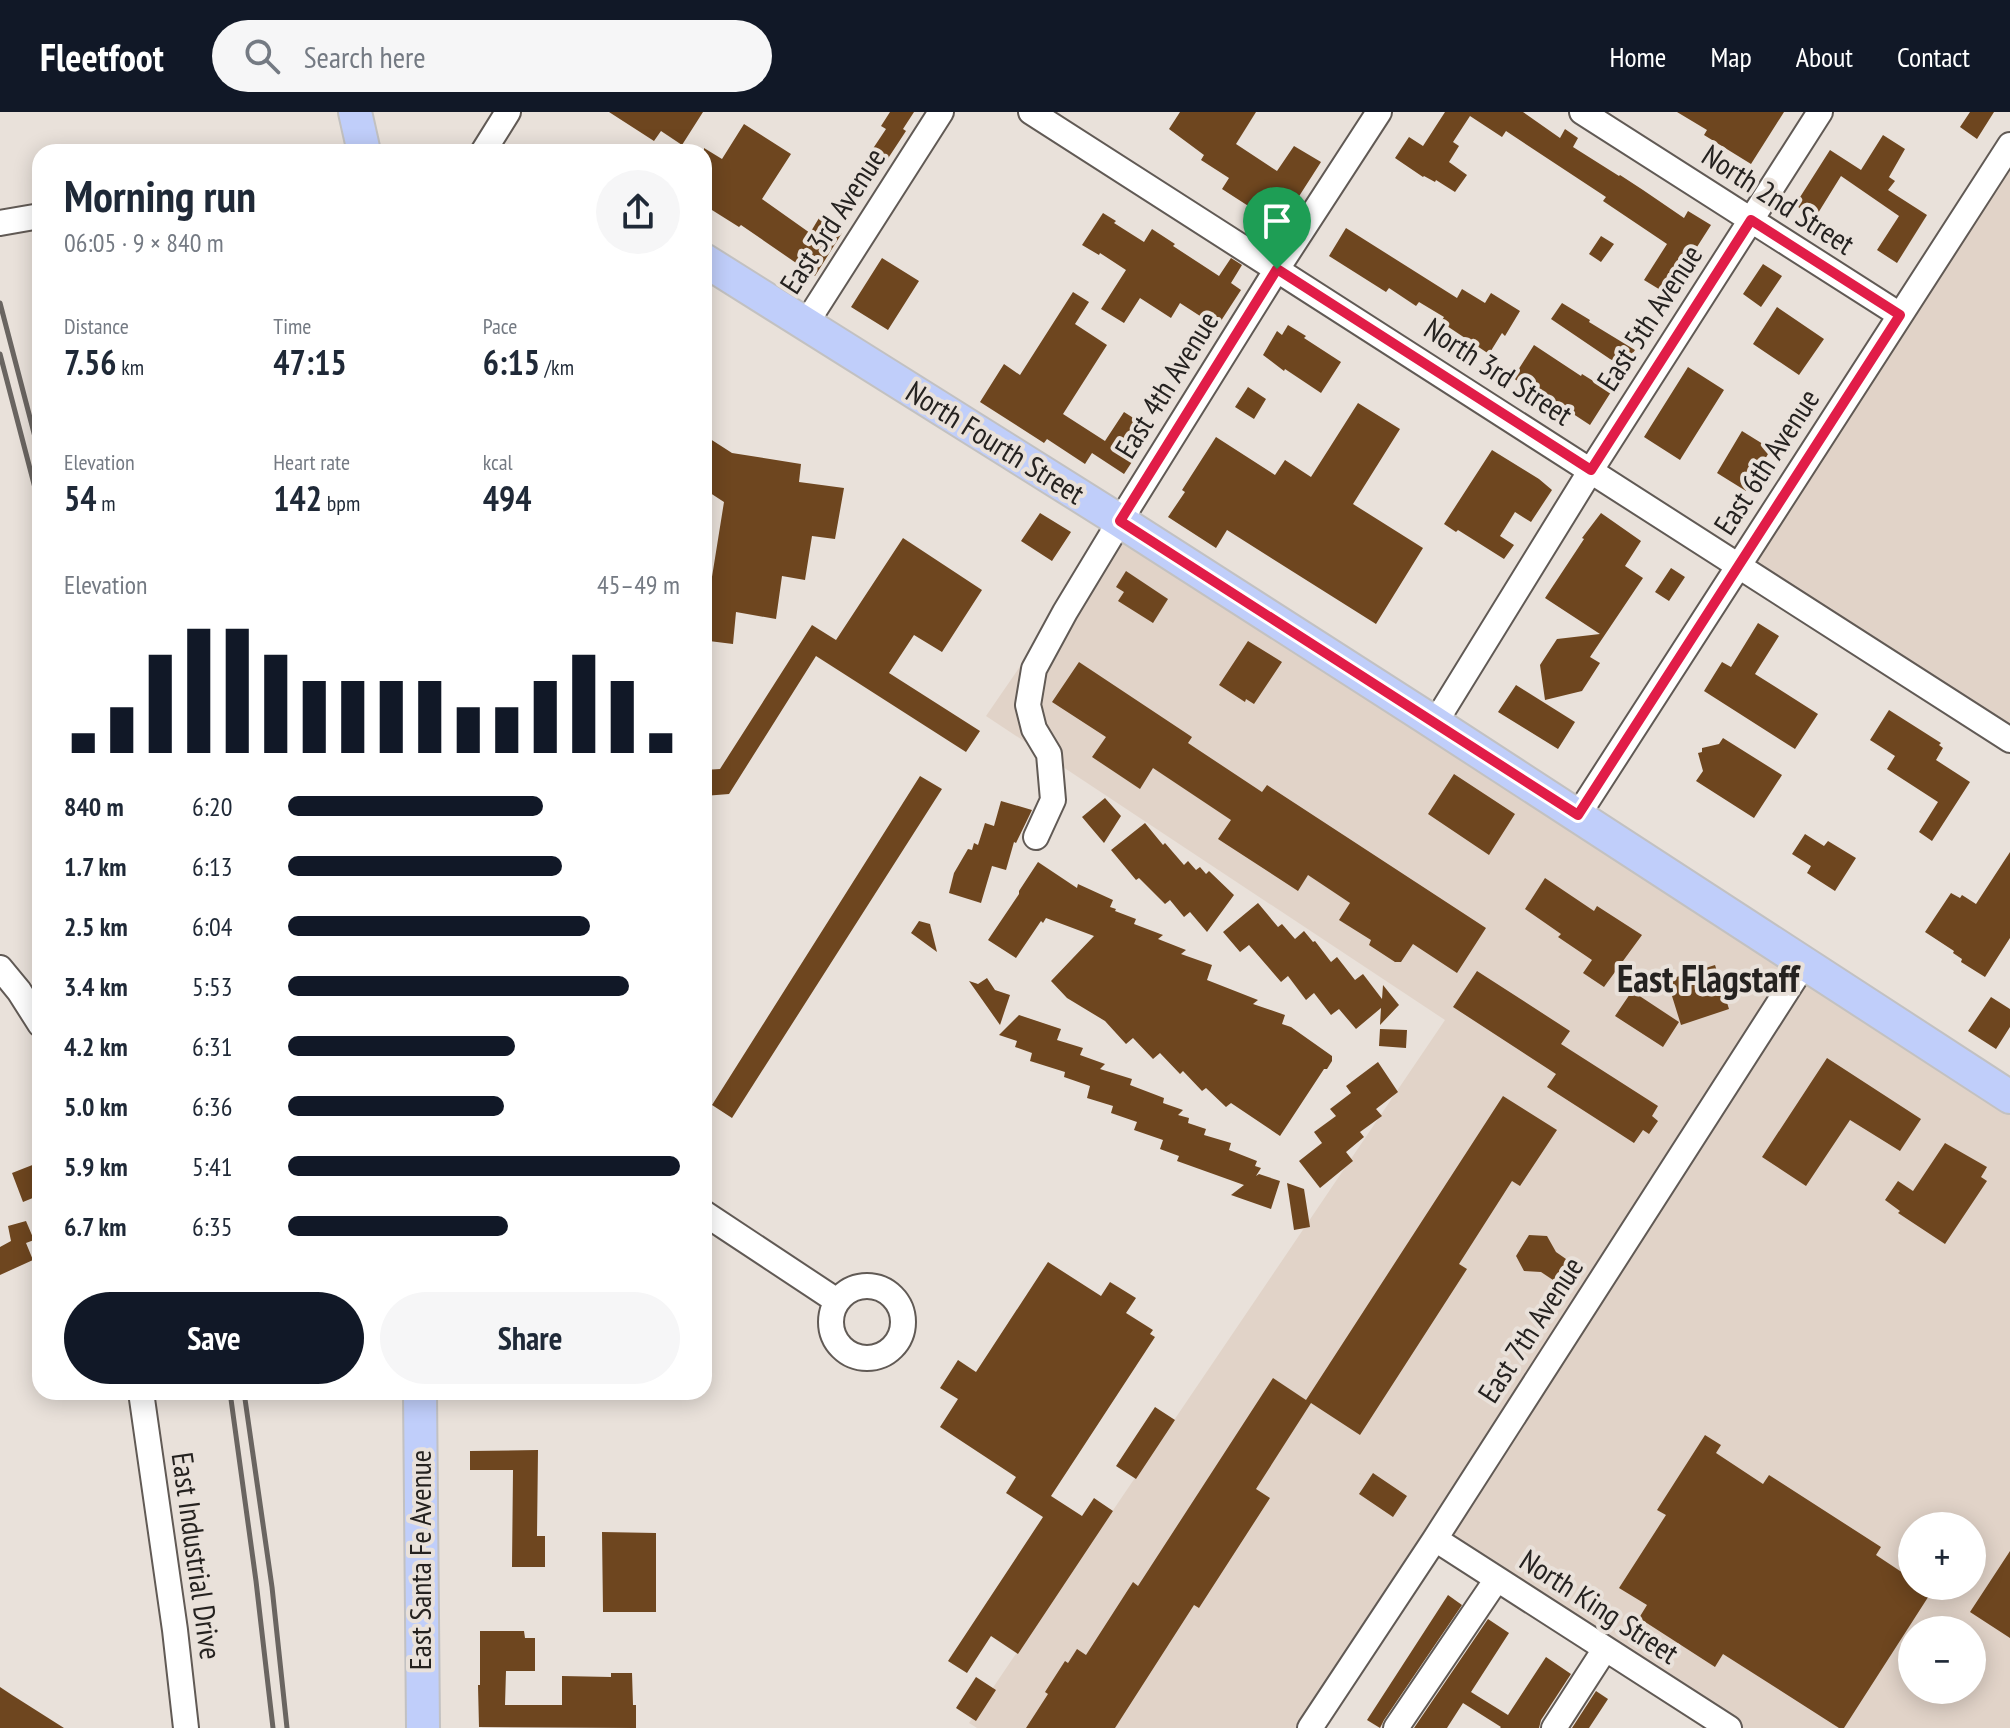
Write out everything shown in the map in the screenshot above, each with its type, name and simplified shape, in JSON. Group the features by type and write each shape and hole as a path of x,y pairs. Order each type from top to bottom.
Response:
{"main road":[{"path":"355,112 362,144"},
{"name":"North Fourth Street","path":"712,265 1120,521 2010,1097"},
{"name":"East Santa Fe Avenue","path":"420,1400 423,1728"}],"street":[{"path":"488,144 508,112"},
{"name":"East 3rd Avenue","path":"805,325 941,112"},
{"name":"North 3rd Street","path":"1031,112 2010,740"},
{"name":"East 4th Avenue","path":"1036,837 1053,800 1049,754 1034,729 1028,705 1034,669 1120,521 1379,112"},
{"name":"North 2nd Street","path":"1582,112 1900,315"},
{"name":"East 5th Avenue","path":"1435,723 1591,470 1820,112"},
{"name":"East 6th Avenue","path":"1578,815 2010,145"},
{"path":"0,223 32,217"},
{"name":"East 7th Avenue","path":"1321,1724 1435,1539 1804,964"},
{"path":"0,968 32,1011"},
{"path":"712,1218 837,1301"},
{"name":"East Industrial Drive","path":"142,1400 186,1728"},
{"name":"North King Street","path":"1435,1539 1724,1727"},
{"path":"1396,1728 1497,1579"},
{"path":"1554,1728 1605,1649"}],"shaded area":[{"path":"2010,145 2010,740 1737,566"},
{"path":"1120,521 2010,1095 2010,1728 1733,1728 1435,1539 1310,1728 977,1728 969,1723 1445,1020 986,716"}],"building":[{"path":"609,112 703,112 683,144 661,131 654,141"},
{"path":"890,112 914,112 903,129 906,131 883,166 868,156 886,129 881,126"},
{"path":"1180,112 1256,112 1236,144 1277,171 1294,146 1321,162 1287,215 1278,209 1270,220 1222,189 1229,178 1201,160 1204,155 1169,129"},
{"path":"1445,112 1523,112 1560,138 1565,129 1578,138 1573,147 1684,218 1688,211 1711,225 1667,294 1644,280 1667,244 1603,201 1606,197 1506,131 1502,137 1470,116 1453,142 1459,146 1449,162 1467,175 1455,192 1436,180 1423,177 1395,158 1409,137 1423,146"},
{"path":"1677,112 1784,112 1751,164 1704,135 1707,130"},
{"path":"1970,112 1994,112 1977,139 1960,127"},
{"path":"744,124 791,154 762,199 810,233 819,218 842,233 815,276 741,225 739,227 712,210 712,153 722,159"},
{"path":"1883,135 1905,149 1889,177 1895,181 1888,190 1927,215 1897,263 1877,250 1899,216 1841,176 1815,218 1795,205 1830,150 1861,170"},
{"path":"1103,213 1144,242 1152,229 1219,276 1231,258 1242,265 1231,283 1241,290 1217,327 1180,303 1171,318 1140,298 1124,323 1101,309 1126,270 1082,245"},
{"path":"1346,228 1457,298 1462,289 1485,303 1491,293 1520,311 1505,336 1502,333 1489,354 1441,322 1444,317 1419,302 1416,306 1389,288 1386,292 1329,256"},
{"path":"1601,236 1614,244 1601,262 1589,254"},
{"path":"882,258 919,281 888,330 851,307"},
{"path":"1763,264 1782,276 1761,307 1743,294"},
{"path":"1073,292 1089,302 1075,324 1107,345 1063,414 1105,441 1124,412 1146,426 1141,435 1147,439 1124,474 1092,453 1085,464 1047,439 1044,443 980,402 1004,364 1020,375"},
{"path":"1562,303 1635,350 1624,366 1551,319"},
{"path":"1777,307 1824,339 1799,375 1753,344"},
{"path":"1288,325 1341,362 1321,393 1263,355 1277,331 1282,335"},
{"path":"1534,345 1611,392 1590,425 1513,378"},
{"path":"1688,367 1724,390 1680,460 1644,437"},
{"path":"1248,387 1266,399 1254,419 1235,407"},
{"path":"1358,403 1400,429 1353,504 1423,548 1376,624 1227,530 1216,548 1168,517 1216,437 1275,475 1285,460 1311,477"},
{"path":"1742,431 1771,449 1746,491 1717,473"},
{"path":"712,440 732,453 801,464 799,482 844,488 835,539 812,536 805,580 782,576 776,619 736,612 733,644 712,641 712,577 724,502 712,494"},
{"path":"1492,450 1552,490 1531,522 1515,512 1500,536 1514,545 1504,559 1444,524"},
{"path":"1040,513 1071,532 1052,561 1021,541"},
{"path":"1601,513 1641,541 1625,566 1643,578 1590,657 1600,663 1582,691 1545,700 1540,665 1557,639 1600,634 1545,598"},
{"path":"903,538 982,590 942,652 914,635 889,673 980,731 966,752 816,656 729,794 712,795 712,770 720,769 812,625 836,640"},
{"path":"1671,568 1685,577 1669,601 1655,592"},
{"path":"1126,571 1168,599 1153,623 1118,601 1124,592 1116,587"},
{"path":"1758,623 1779,636 1755,674 1818,714 1795,749 1704,691 1722,662 1731,667"},
{"path":"1248,641 1282,662 1254,704 1246,699 1245,702 1219,685"},
{"path":"1079,662 1192,737 1188,743 1262,792 1267,785 1486,928 1457,973 1413,944 1401,962 1395,962 1369,945 1371,940 1339,920 1350,903 1308,875 1298,891 1218,839 1231,820 1153,768 1140,789 1092,757 1106,737 1052,702"},
{"path":"1516,685 1575,722 1558,749 1498,712"},
{"path":"1889,710 1941,743 1939,745 1943,748 1936,760 1970,782 1932,841 1919,832 1938,802 1887,769 1895,756 1870,740"},
{"path":"1723,738 1782,775 1754,818 1696,781 1703,771 1698,753 1702,752 1702,748 1719,744"},
{"path":"1454,774 1515,814 1489,855 1428,814"},
{"path":"920,776 942,789 732,1118 712,1105"},
{"path":"1105,798 1121,816 1104,843 1082,817"},
{"path":"1001,801 1032,810 1014,842 1006,870 992,866 981,903 949,893 954,873 968,849 972,850 974,843 978,845 985,823 994,826"},
{"path":"1145,823 1184,865 1188,861 1196,870 1200,867 1206,874 1209,871 1234,895 1207,932 1190,912 1184,917 1170,900 1165,904 1139,878 1136,880 1111,850"},
{"path":"1805,834 1824,846 1828,841 1856,858 1835,891 1807,873 1811,866 1792,854"},
{"path":"2010,852 2010,938 1985,977 1925,932 1951,893 1960,898 1962,895 1976,904"},
{"path":"1038,862 1077,888 1078,884 1113,900 1110,907 1115,911 1136,919 1134,924 1163,935 1158,939 1186,950 1181,954 1212,965 1207,980 1258,1000 1253,1004 1285,1015 1282,1024 1332,1056 1327,1069 1324,1069 1280,1136 1231,1103 1226,1107 1206,1088 1202,1091 1160,1053 1153,1059 1133,1038 1126,1044 1105,1021 1067,998 1051,981 1094,936 1046,918 1016,958 988,940"},
{"path":"1545,878 1594,911 1597,906 1642,935 1604,987 1583,973 1592,960 1525,909"},
{"path":"1258,903 1278,927 1282,924 1295,939 1304,931 1331,962 1337,957 1355,980 1363,974 1382,999 1383,985 1399,1005 1380,1025 1381,1008 1356,1029 1339,1009 1331,1015 1314,993 1306,1000 1288,976 1281,982 1249,945 1240,952 1223,932"},
{"path":"919,921 930,924 937,952 911,933"},
{"path":"1715,965 1729,1009 1681,1025 1667,980"},
{"path":"1477,971 1570,1031 1561,1044 1658,1106 1652,1116 1658,1121 1649,1134 1643,1130 1634,1143 1547,1087 1556,1074 1453,1007"},
{"path":"987,978 995,990 1010,995 1000,1025 969,981 978,984"},
{"path":"1632,991 1679,1022 1663,1047 1615,1016"},
{"path":"1991,997 2010,1009 2010,1027 1996,1049 1968,1031"},
{"path":"1019,1015 1061,1029 1057,1040 1083,1048 1080,1055 1105,1064 1100,1069 1132,1079 1130,1085 1164,1098 1163,1103 1183,1110 1178,1115 1189,1118 1188,1123 1206,1129 1204,1135 1231,1143 1229,1150 1257,1161 1255,1166 1261,1168 1256,1176 1259,1174 1280,1181 1271,1209 1231,1195 1244,1185 1177,1161 1179,1156 1160,1149 1163,1140 1134,1130 1137,1122 1111,1113 1113,1106 1087,1098 1090,1086 1064,1077 1065,1072 1030,1061 1032,1053 1015,1047 1017,1041 999,1035"},
{"path":"1380,1029 1407,1030 1406,1048 1379,1046"},
{"path":"1827,1058 1921,1119 1900,1151 1850,1120 1806,1186 1762,1157"},
{"path":"1378,1062 1398,1092 1376,1109 1382,1116 1360,1132 1364,1137 1346,1152 1353,1161 1320,1188 1299,1161 1322,1143 1314,1132 1336,1116 1330,1109 1351,1093 1346,1086"},
{"path":"1503,1096 1557,1130 1520,1186 1512,1181 1459,1264 1467,1269 1360,1435 1311,1403 1256,1489 1270,1498 1199,1608 1194,1605 1115,1728 1026,1728 1065,1661 1068,1663 1077,1649 1086,1655 1133,1582 1138,1586 1273,1378 1306,1400"},
{"path":"1945,1143 1987,1167 1981,1177 1987,1181 1945,1244 1898,1213 1900,1211 1885,1200 1898,1181 1913,1191"},
{"path":"32,1165 32,1198 23,1202 12,1173"},
{"path":"1287,1183 1304,1189 1310,1227 1294,1230"},
{"path":"26,1221 32,1235 32,1241 26,1243 32,1260 0,1275 0,1247 11,1241 8,1226"},
{"path":"1529,1235 1547,1236 1556,1252 1566,1259 1566,1273 1553,1280 1541,1272 1524,1271 1516,1256"},
{"path":"1048,1262 1101,1296 1110,1282 1136,1298 1126,1313 1153,1330 1150,1334 1155,1337 1051,1496 1082,1516 1094,1498 1113,1511 1018,1654 991,1636 967,1673 948,1661 1043,1517 1006,1493 1016,1477 940,1427 958,1399 940,1388 958,1360 976,1372"},
{"path":"1155,1407 1175,1420 1136,1479 1116,1466"},
{"path":"1705,1435 1721,1445 1716,1453 1763,1484 1769,1475 1881,1547 1876,1555 1898,1570 1898,1600 1926,1600 1916,1616 1898,1616 1898,1644 1844,1728 1839,1728 1723,1654 1715,1667 1639,1618 1647,1605 1619,1588 1666,1515 1657,1510"},
{"path":"538,1450 537,1536 545,1536 545,1567 512,1567 513,1470 470,1470 470,1451"},
{"path":"1373,1473 1407,1496 1393,1517 1359,1494"},
{"path":"602,1532 656,1533 656,1612 603,1612"},
{"path":"2010,1551 2010,1638 1986,1622 1986,1616 1970,1612 1978,1600 1986,1600 1986,1588"},
{"path":"1448,1595 1462,1605 1380,1728 1367,1720"},
{"path":"1488,1619 1509,1633 1471,1692 1508,1715 1546,1657 1571,1674 1539,1728 1500,1728 1463,1703 1447,1728 1414,1728"},
{"path":"480,1631 524,1631 525,1638 535,1638 535,1671 506,1671 505,1705 562,1705 562,1676 611,1677 611,1673 632,1673 636,1728 479,1727"},
{"path":"976,1677 996,1690 976,1721 956,1708"},
{"path":"0,1687 12,1695 64,1728 0,1728"},
{"path":"1596,1691 1608,1699 1589,1728 1572,1728"}],"railway":[{"path":"0,303 32,425"},
{"path":"0,354 32,476"},
{"path":"231,1400 273,1728"},
{"path":"245,1400 272,1587 287,1728"}],"district":[{"name":"East Flagstaff","path":"1708,979"}],"route":[{"path":"1751,220 1900,315 1578,815 1120,521 1277,269 1591,470 1751,220"}]}
